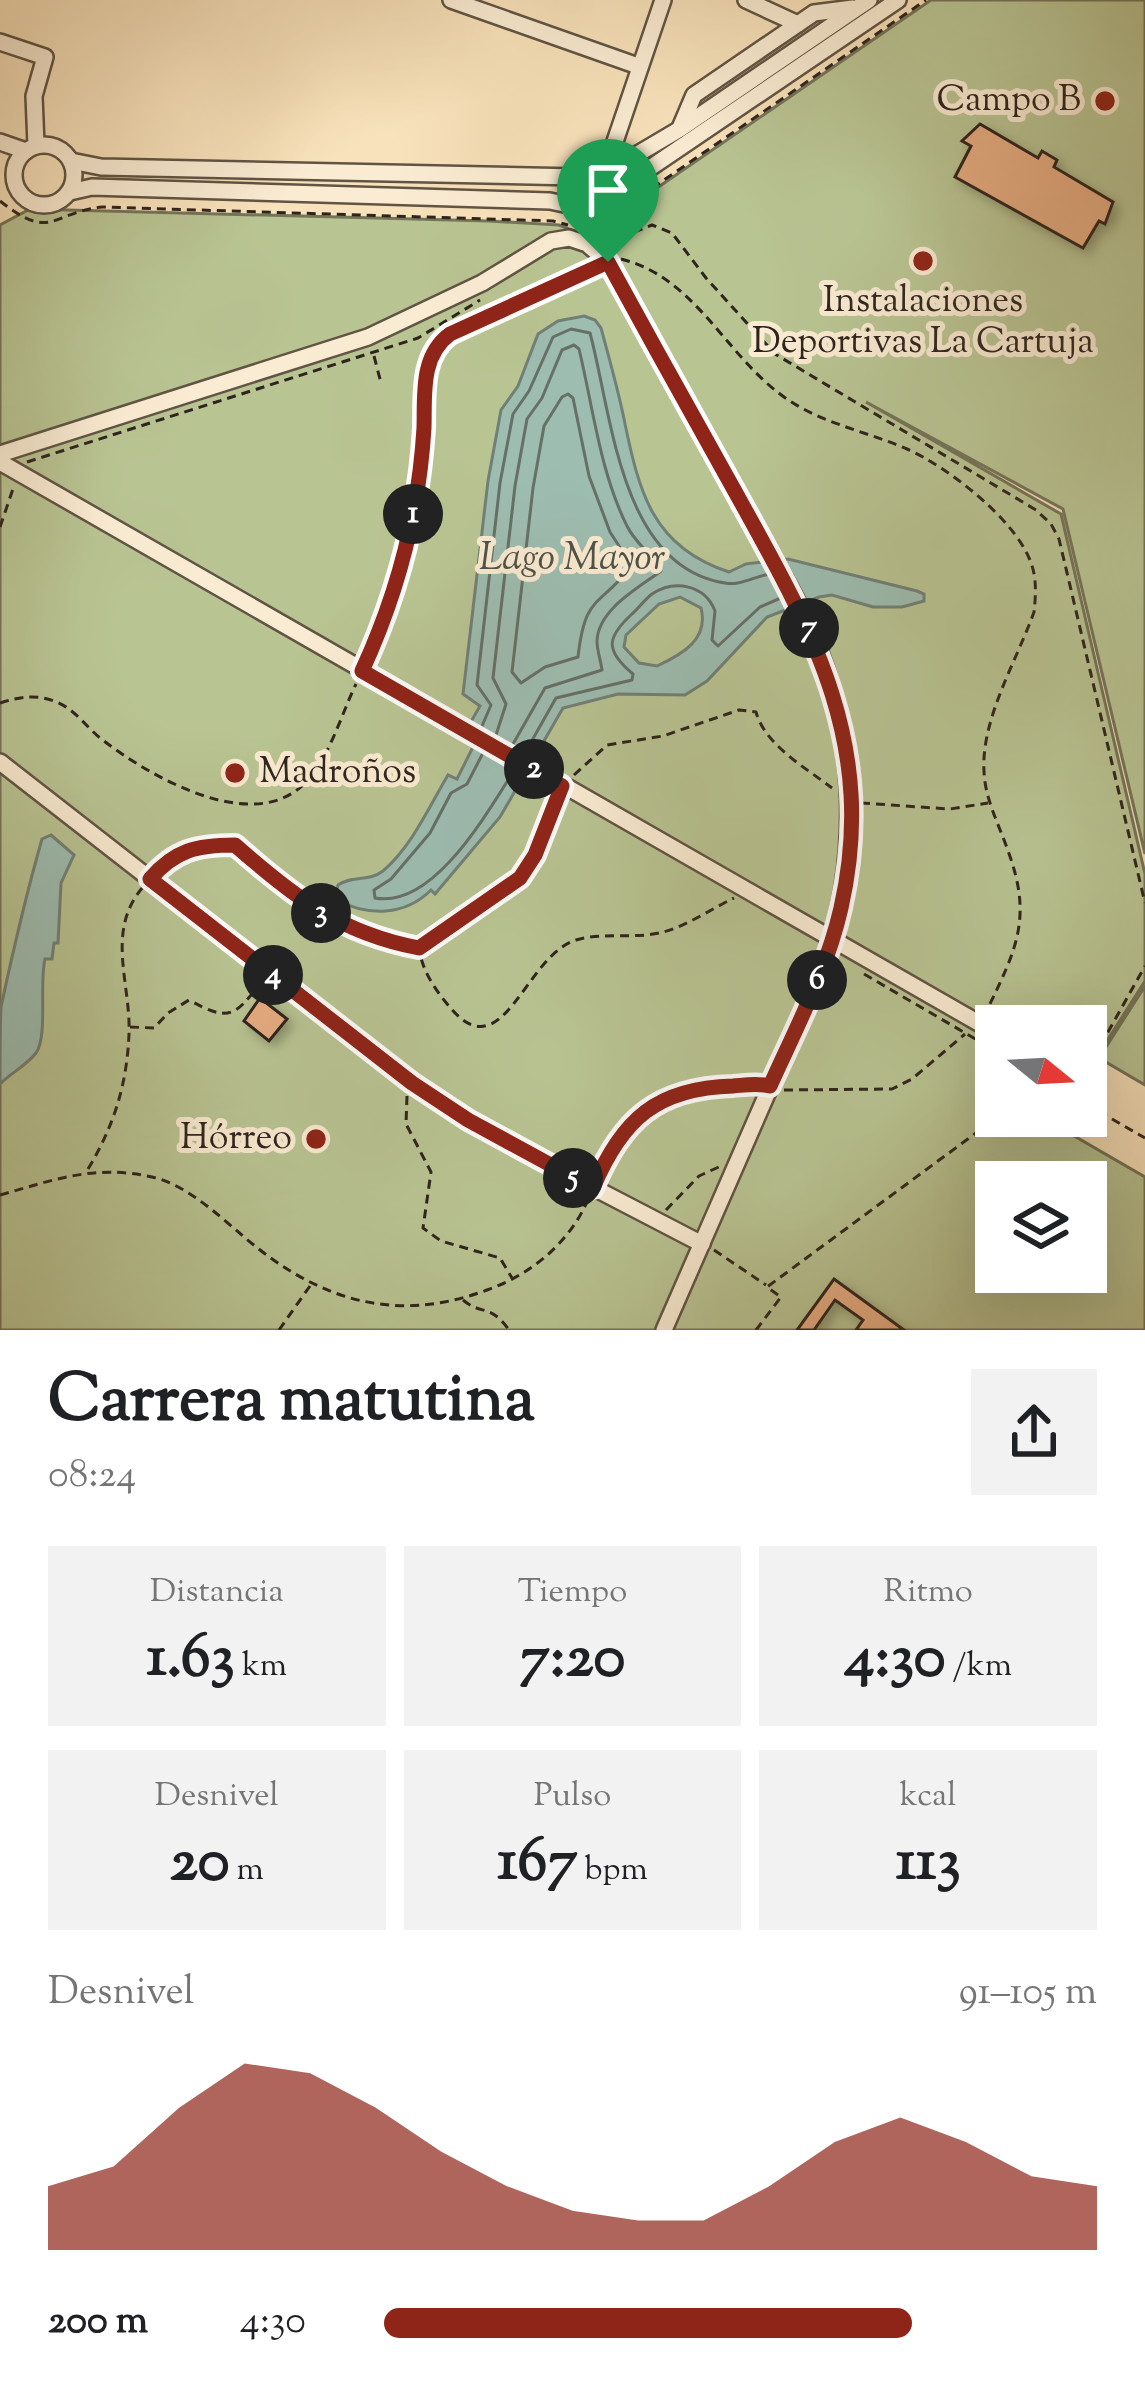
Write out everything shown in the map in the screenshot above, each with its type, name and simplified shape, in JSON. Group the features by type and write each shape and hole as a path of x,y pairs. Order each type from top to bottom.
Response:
{"street":[{"path":"451,0 638,66"},
{"path":"610,167 638,66 663,0"},
{"path":"746,0 798,24"},
{"path":"70,191 92,187 550,201 609,217 650,168 898,0"},
{"path":"680,129 694,95 814,13 843,12 866,2"},
{"path":"569,238 581,210 573,192 578,177 590,166 610,167 680,129 866,2"},
{"path":"0,42 45,57 34,96 31,148 7,181 26,201 45,206 70,191 74,182 71,161"},
{"path":"0,142 56,147 71,161 101,167 578,177"},
{"path":"610,167 620,174 627,190"},
{"path":"7,464 371,345 551,241 569,238 587,244 608,262 802,613 839,718 849,801 849,856 832,940 664,1330"},
{"path":"7,464 832,940 973,1029"},
{"path":"0,762 412,1083 482,1128 702,1244"}],"path":[{"path":"587,244 613,242 652,224 672,233 775,354 1044,516 1059,539 1145,903"},
{"path":"0,704 26,697 67,706 109,745 220,802 255,805 291,794 310,778 386,610 411,526 422,466 427,373 436,347 450,334 608,262 625,259 676,286 764,380 798,408 912,451 977,496 1022,545 1035,580 1034,612 988,734 983,769 1019,897 1018,946 973,1029 912,1079 892,1089 717,1086 672,1094 652,1104 606,1156 572,1230 542,1260 513,1280 462,1299 406,1306 339,1296 282,1268 208,1206 155,1177 87,1170 0,1196"},
{"path":"0,527 7,464 371,345 418,338 492,293"},
{"path":"371,345 381,383"},
{"path":"87,1170 120,1103 130,1027 120,946 134,897 175,854 199,845 235,845 299,900 332,919 375,939 419,948 520,878 535,855 562,786 607,745 663,736 739,710 756,712 759,724 781,748 849,801 950,809 989,803"},
{"path":"419,948 442,998 464,1022 482,1027 500,1023 554,951 577,940 661,933 746,892"},
{"path":"1107,1033 1145,966"},
{"path":"130,1027 154,1028 168,1012 189,1000 216,1015 227,1015 238,1010 268,972"},
{"path":"863,974 973,1029"},
{"path":"412,1083 406,1124 431,1172 423,1228 441,1241 500,1258 508,1264 513,1280"},
{"path":"1107,1116 1145,1138"},
{"path":"767,1287 975,1134"},
{"path":"657,1221 700,1176 737,1161"},
{"path":"702,1244 781,1297 756,1330"},
{"path":"279,1330 310,1284"},
{"path":"462,1299 473,1307 492,1310 509,1330"}],"green space":[{"path":"931,0 1145,0 1145,854 1063,509 866,402 1061,514 1145,874 1145,981 1107,1041 1107,1005 975,1005 975,1137 1076,1137 1145,1177 1145,1330 0,1330 0,225 30,209 489,221 559,225 594,239 619,238 644,213 648,199 655,204 648,196"},
{"path":"1145,986 1145,1085 1107,1063 1107,1045"}],"water":[{"name":"Lago Mayor","path":"584,316 601,328 644,493 653,514 682,548 729,572 746,564 788,559 917,591 924,594 924,601 873,607 832,595 819,597 767,617 707,681 685,695 618,694 563,708 500,817 435,894 431,890 410,905 386,911 348,905 335,899 338,885 378,874 393,861 448,775 457,779 473,747 461,739 480,706 463,694 501,410 518,386 538,334 558,321","holes":["680,597 701,608 697,637 667,661 657,666 639,663 624,647 626,635 659,604"]},
{"path":"51,835 74,855 61,883 58,943 54,943 52,959 45,959 40,1045 0,1084 1,1007 42,839"}],"building":[{"path":"980,124 1038,158 1042,151 1057,160 1054,167 1113,202 1105,224 1099,221 1083,248 955,177 971,146 962,141"},
{"path":"260,998 287,1019 269,1041 244,1021"},
{"path":"834,1279 904,1330 856,1330 863,1320 835,1300 814,1330 797,1330"}],"place":[{"name":"Campo B","path":"1105,101"},
{"name":"Instalaciones Deportivas La Cartuja","path":"923,261"},
{"name":"Madroños","path":"235,773"},
{"name":"Hórreo","path":"316,1139"}],"route":[{"path":"608,262 802,613 820,654 845,746 850,827 842,905 832,940 770,1086 717,1086 672,1094 652,1104 606,1156 593,1188 468,1120 412,1083 150,879 175,854 199,845 235,845 299,900 332,919 375,939 419,948 520,878 535,855 562,786 362,671 411,526 422,466 428,365 436,347 450,334 608,262"}]}
